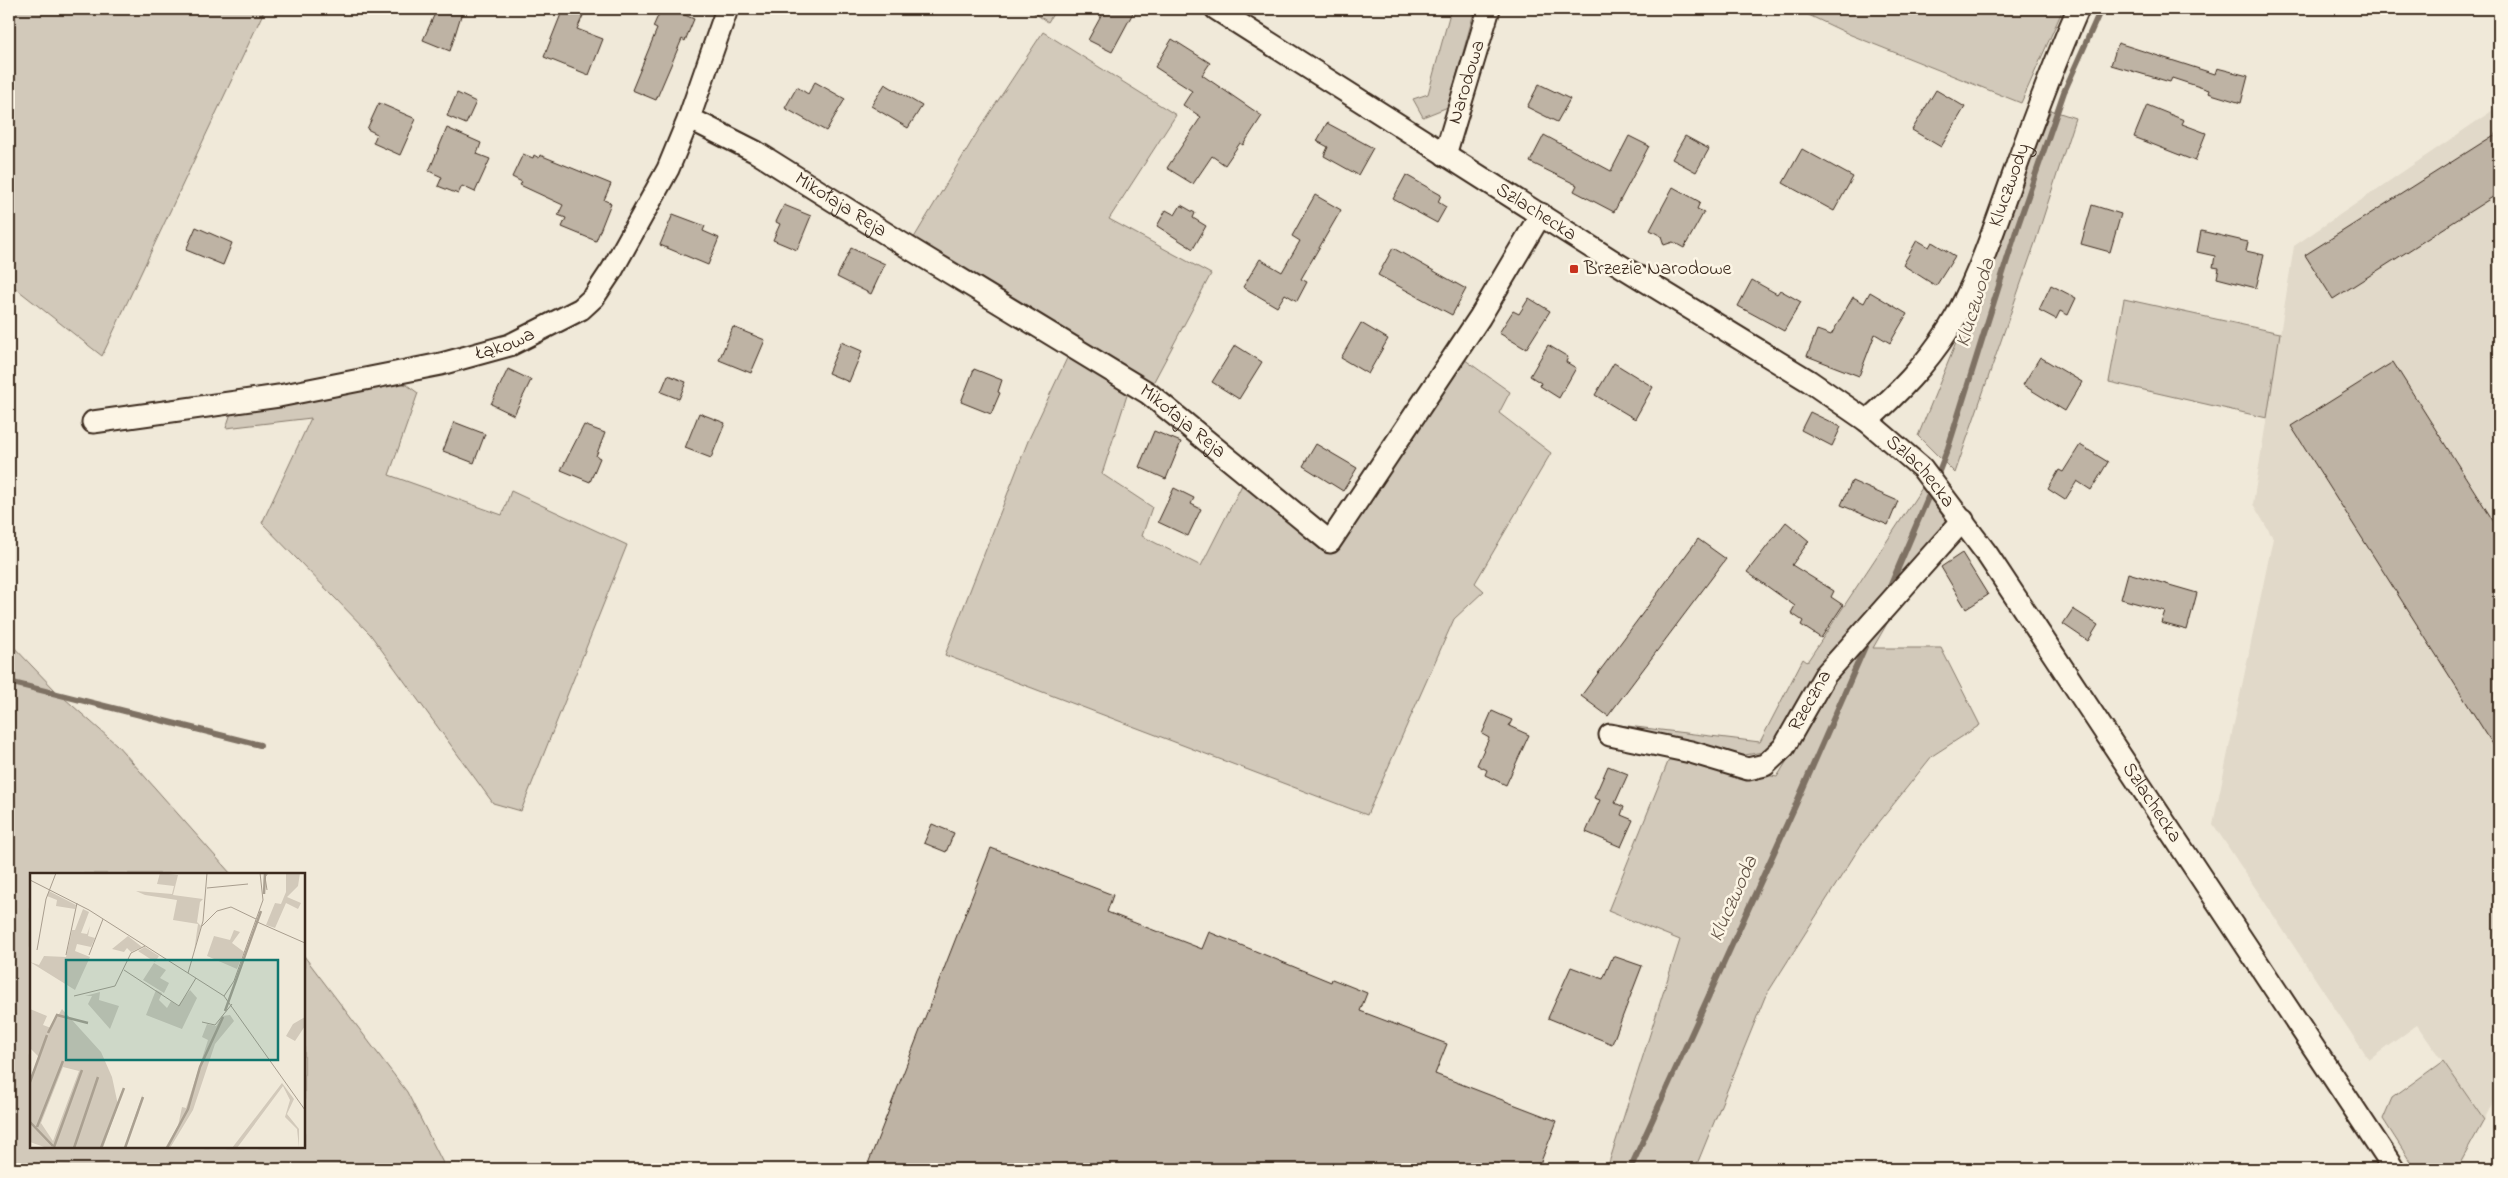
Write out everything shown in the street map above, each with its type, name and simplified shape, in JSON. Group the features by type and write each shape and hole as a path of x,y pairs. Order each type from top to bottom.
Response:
{"street":[{"name":"Łąkowa","path":"93,422 279,396 441,364 510,345 571,315 594,297 612,270 668,170 689,118 727,9"},
{"name":"Szlachecka","path":"1216,9 1445,155 1808,381 1867,421 1922,468 1958,513 2394,1169"},
{"name":"Narodowa","path":"1445,155 1490,9"},
{"name":"Kluczwody","path":"1867,421 1908,383 1948,330 1989,243 2048,80 2078,9"},
{"name":"Mikołaja Reja","path":"689,118 756,152 901,243 1148,393 1330,542 1480,317 1541,214"},
{"name":"Rzeczna","path":"1610,735 1690,752 1748,769 1765,765 1784,747 1825,675 1958,513"}],"shaded area":[{"path":"9,9 265,9 102,356 9,283"},
{"path":"1028,9 1056,9 1048,22"},
{"path":"1451,9 1475,9 1448,107 1423,117 1413,99 1428,94"},
{"path":"1796,9 2063,9 2021,103 1851,35"},
{"path":"1043,32 1176,115 1109,219 1211,274 1153,383 912,241 978,131"},
{"path":"2499,106 2499,1090 2484,1120 2417,1025 2369,1060 2213,824 2273,538 2253,504 2294,246"},
{"path":"2051,110 2075,118 2036,240 1955,473 1918,436"},
{"path":"2124,299 2280,333 2267,418 2109,382"},
{"path":"1068,356 1129,389 1102,474 1152,507 1142,536 1201,566 1243,483 1329,548 1461,357 1510,392 1499,413 1551,453 1475,583 1484,591 1454,619 1367,815 945,655 1028,441"},
{"path":"396,382 407,385 418,393 389,475 502,515 511,491 627,545 521,811 493,803 370,634 262,523 311,418 226,428 232,410"},
{"path":"1922,488 1948,523 1818,669 1769,751 1739,756 1609,730 1611,724 1760,742 1803,659 1807,662"},
{"path":"1893,613 1873,648 1941,648 1980,725 1932,756 1861,845 1765,997 1695,1169 1607,1169 1680,940 1608,911 1670,757 1777,777 1846,664"},
{"path":"9,642 55,690 117,745 230,873 30,873 30,1148 305,1148 305,957 407,1092 446,1169 9,1169"},
{"path":"2443,1061 2484,1120 2457,1169 2415,1169 2383,1119 2392,1098"}],"building":[{"path":"437,9 463,9 450,51 423,40"},
{"path":"563,9 586,9 577,29 603,39 589,75 544,57"},
{"path":"661,9 671,9 694,19 685,41 682,39 656,100 632,90 657,29 653,27"},
{"path":"1105,9 1135,9 1112,52 1088,40"},
{"path":"1172,39 1210,63 1202,75 1262,116 1243,145 1240,143 1225,165 1212,156 1193,184 1167,168 1201,117 1183,105 1192,91 1155,67"},
{"path":"2118,43 2215,74 2217,68 2248,76 2241,103 2208,93 2209,90 2172,78 2170,82 2111,65"},
{"path":"815,82 845,99 826,131 785,108 797,87 808,94"},
{"path":"885,84 922,106 908,128 871,106"},
{"path":"1539,84 1570,99 1557,122 1527,107"},
{"path":"1936,90 1965,107 1941,147 1912,130"},
{"path":"457,93 476,102 466,124 447,116"},
{"path":"379,103 416,119 400,155 373,143 377,134 367,129"},
{"path":"2147,105 2184,120 2182,124 2206,133 2195,161 2134,137"},
{"path":"1327,123 1373,148 1358,175 1324,156 1328,147 1317,141"},
{"path":"447,128 481,143 477,154 490,159 475,192 462,186 458,194 438,186 442,177 429,171"},
{"path":"2499,132 2499,193 2333,299 2305,255"},
{"path":"1544,135 1611,171 1629,136 1649,146 1614,212 1574,191 1577,185 1530,162"},
{"path":"1685,136 1709,149 1696,172 1672,159"},
{"path":"1802,149 1853,177 1834,211 1783,183"},
{"path":"523,154 533,158 534,155 539,158 540,155 611,184 604,200 611,203 596,241 562,227 566,218 558,215 563,205 520,185 522,182 512,177"},
{"path":"1406,175 1441,195 1438,202 1446,207 1437,223 1393,199"},
{"path":"1673,187 1700,202 1697,209 1704,212 1684,248 1673,242 1664,245 1661,236 1650,230"},
{"path":"1315,195 1341,210 1301,279 1307,282 1297,301 1285,294 1277,307 1243,287 1260,259 1282,272 1300,241 1292,236"},
{"path":"784,205 811,216 797,250 773,240 780,224 776,222"},
{"path":"1181,205 1195,213 1193,218 1206,226 1193,249 1157,226 1166,210 1175,215"},
{"path":"2092,205 2121,214 2110,252 2081,244"},
{"path":"673,214 705,226 703,231 719,238 708,265 660,245"},
{"path":"196,227 232,243 223,265 186,250"},
{"path":"2201,231 2248,242 2246,251 2264,255 2256,288 2217,278 2219,268 2213,267 2215,256 2197,252"},
{"path":"1917,240 1929,247 1932,242 1955,256 1936,286 1903,265"},
{"path":"851,248 885,264 871,294 837,277"},
{"path":"1393,248 1466,289 1452,315 1378,275"},
{"path":"1752,280 1777,294 1780,290 1801,302 1784,331 1738,306"},
{"path":"2051,285 2076,298 2068,315 2060,311 2056,319 2039,310"},
{"path":"1870,292 1907,314 1890,343 1875,334 1859,376 1807,356 1817,330 1831,335 1853,297 1864,303"},
{"path":"1529,298 1550,311 1526,349 1499,333 1513,311 1519,314"},
{"path":"1361,323 1388,339 1368,374 1341,358"},
{"path":"733,327 765,340 751,373 719,360"},
{"path":"841,342 862,351 849,382 828,373"},
{"path":"1235,345 1262,362 1239,399 1212,382"},
{"path":"1548,345 1568,357 1566,362 1576,368 1559,398 1540,386 1541,383 1530,376"},
{"path":"2040,357 2082,382 2065,411 2023,385"},
{"path":"2393,362 2499,530 2499,754 2291,426"},
{"path":"1614,363 1653,387 1635,419 1595,395"},
{"path":"508,369 531,380 514,415 491,404"},
{"path":"974,369 1002,380 998,392 1000,393 991,414 961,402"},
{"path":"668,375 686,382 679,399 661,392"},
{"path":"1810,412 1841,427 1832,446 1801,430"},
{"path":"699,413 725,423 711,458 685,448"},
{"path":"454,422 485,434 474,463 443,451"},
{"path":"584,425 605,433 596,456 600,458 590,482 561,470"},
{"path":"1154,431 1181,442 1166,479 1139,467"},
{"path":"1316,444 1357,468 1343,491 1303,466"},
{"path":"2080,445 2108,462 2091,490 2077,481 2065,500 2048,489 2059,470 2063,472"},
{"path":"1852,481 1898,501 1888,525 1841,505"},
{"path":"1174,488 1194,498 1191,504 1201,509 1188,536 1158,522"},
{"path":"1786,522 1809,541 1792,565 1834,591 1831,597 1843,605 1821,638 1801,625 1803,621 1791,613 1795,606 1747,572"},
{"path":"1698,539 1726,559 1608,716 1581,696"},
{"path":"1962,553 1988,595 1966,609 1941,567"},
{"path":"2128,573 2197,593 2187,630 2161,623 2165,611 2121,599"},
{"path":"2073,609 2098,625 2088,641 2063,624"},
{"path":"1492,711 1512,720 1509,726 1529,735 1506,785 1485,775 1487,770 1477,765 1489,738 1482,734"},
{"path":"1608,766 1628,774 1615,803 1624,807 1621,815 1633,820 1621,847 1586,832 1600,800 1594,798"},
{"path":"932,824 954,833 946,852 924,843"},
{"path":"991,848 1113,895 1107,912 1202,949 1209,932 1331,982 1332,979 1367,993 1360,1011 1447,1044 1435,1074 1557,1121 1538,1169 866,1169"},
{"path":"1613,956 1642,966 1612,1044 1548,1018 1571,967 1603,979"}],"waterway":[{"name":"Kluczwoda","path":"1936,479 1948,448 2018,225 2064,92 2101,9"},
{"name":"Kluczwoda","path":"1887,594 1932,488"},
{"name":"Kluczwoda","path":"1630,1169 1796,804 1867,642"},
{"path":"9,682 260,745"}],"place":[{"name":"Brzezie Narodowe","path":"1574,269"}]}
